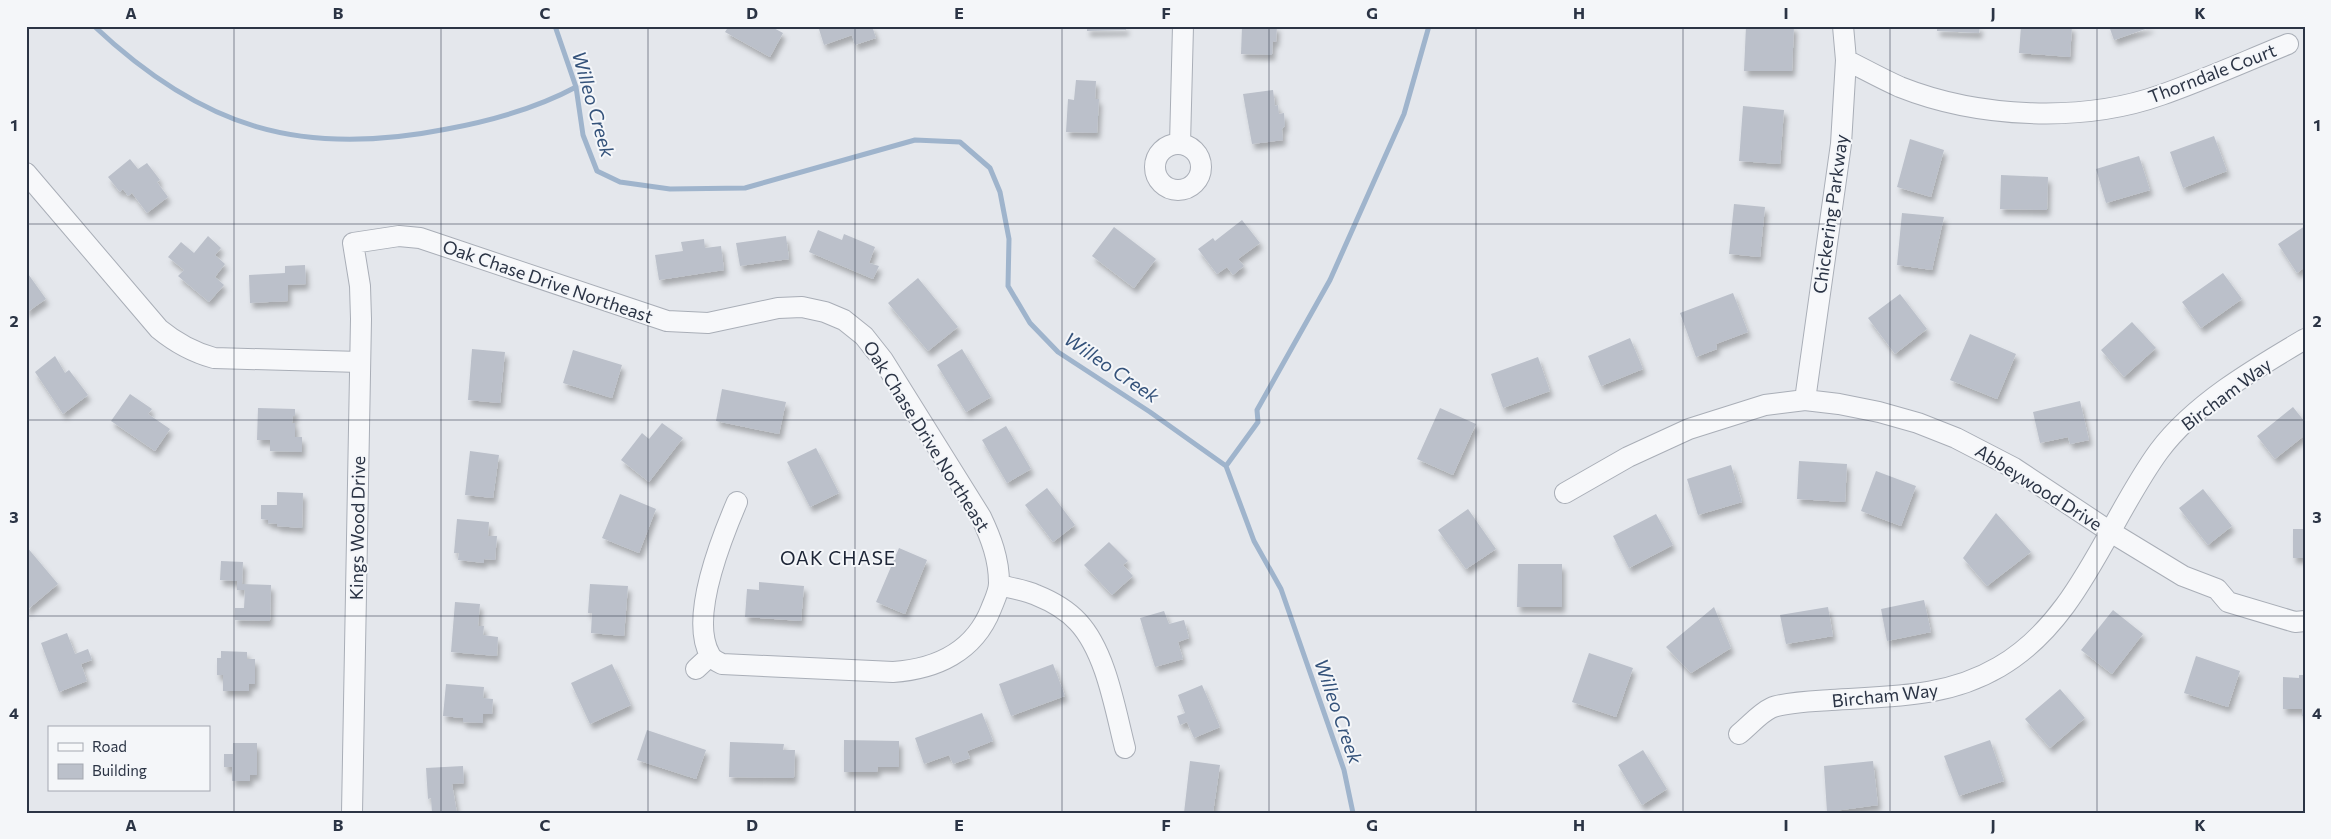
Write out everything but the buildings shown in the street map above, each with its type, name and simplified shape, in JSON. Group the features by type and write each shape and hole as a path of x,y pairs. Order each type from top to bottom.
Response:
{"street":[{"path":"1180,144 1183,26"},
{"name":"Chickering Parkway","path":"1804,400 1841,144 1846,60 1843,26"},
{"name":"Thorndale Court","path":"1846,60 1901,87 1952,103 2006,112 2060,113 2114,107 2160,96 2288,44"},
{"path":"26,173 159,329 174,342 193,352 214,358 360,362"},
{"name":"Oak Chase Drive Northeast","path":"353,243 399,236 420,238 667,322 708,323 778,308 802,308 825,312 844,320 864,336 883,360 981,517 998,563 999,585 986,620 965,647 949,658 912,671 893,672 703,663 707,590 712,564 737,502"},
{"name":"Kings Wood Drive","path":"352,813 360,362 360,286 353,243"},
{"name":"Bircham Way","path":"1740,734 1772,708 1808,702 1933,693 1970,682 2000,667 2031,644 2057,617 2072,596 2109,531 2160,450 2187,419 2261,365 2305,339"},
{"name":"Abbeywood Drive","path":"1566,493 1628,457 1689,429 1765,405 1804,400 1838,404 1918,423 1956,438 2014,468 2109,531 2183,576 2217,589 2228,602 2295,622 2305,621"},
{"path":"999,585 1035,594 1056,605 1078,622 1091,640 1103,667 1125,748"}],"waterway":[{"path":"94,26 134,61 174,89 215,111 256,127 300,136 345,139 394,137 447,129 513,113 561,95 576,87"},
{"name":"Willeo Creek","path":"555,26 576,87 583,135 597,171 620,182 670,189 745,188 915,140 960,142 990,168 1000,192 1009,239 1008,286 1030,323 1058,352 1150,412 1226,466 1254,541 1281,589 1344,770 1353,813"},
{"path":"1226,466 1258,422 1257,410 1330,280 1404,114 1429,26"}],"district":[{"name":"OAK CHASE","path":"838,557"}]}
